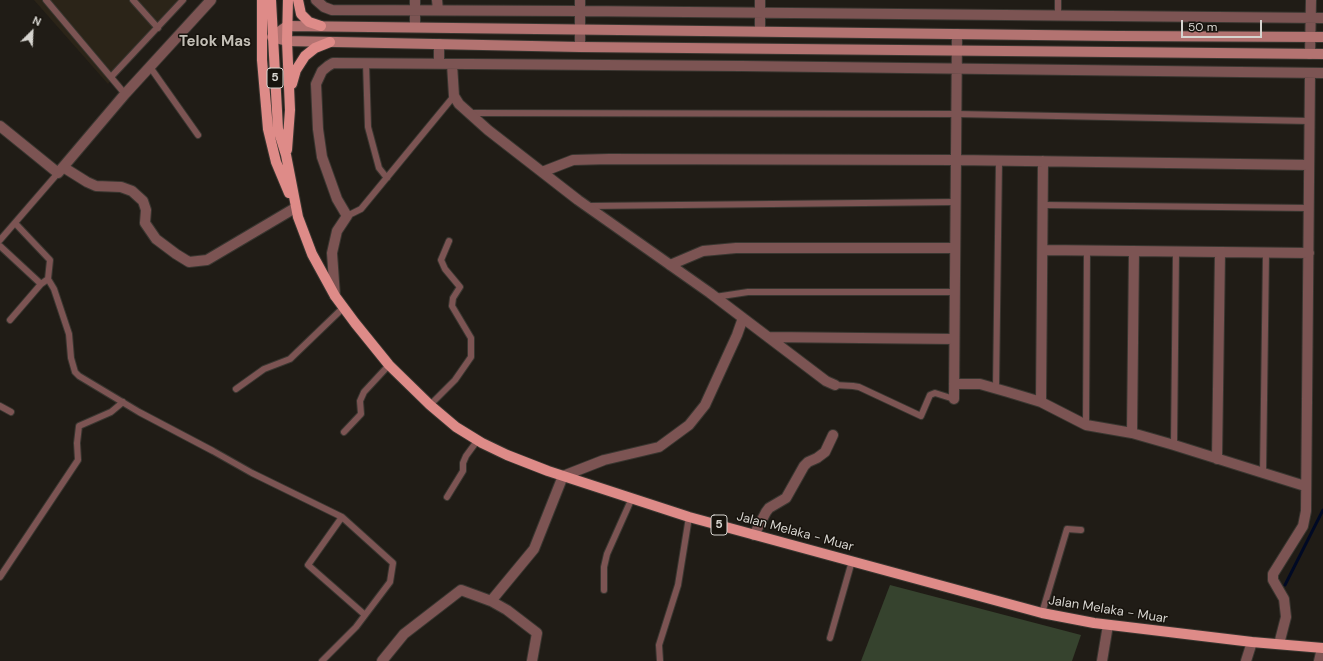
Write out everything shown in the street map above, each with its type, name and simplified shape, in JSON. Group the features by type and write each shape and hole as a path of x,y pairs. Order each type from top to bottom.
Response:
{"main road":[{"path":"262,0 262,60 268,130 276,162 297,213"},
{"name":"Jalan Melaka - Muar","path":"271,0 278,129 286,155 297,213 312,254 336,296 355,323 389,365 430,405 456,427 478,441 507,455 563,476 689,517 1042,613 1108,625 1252,642 1323,648"},
{"name":"Jalan Melaka - Muar","path":"286,155 290,110 287,41 288,0"},
{"path":"298,0 301,14 309,22 321,26"},
{"path":"290,95 296,70 305,56 315,48 330,42"}],"street":[{"path":"60,170 125,94 211,0"},
{"path":"316,0 324,7 332,10 415,11 438,5 580,11 1323,18"},
{"path":"415,0 415,26"},
{"path":"580,0 580,47"},
{"path":"760,0 760,31"},
{"path":"1310,54 1311,0"},
{"path":"272,37 287,26 415,26 957,34 1323,37"},
{"path":"954,399 957,34"},
{"path":"272,37 287,41 580,47 1323,54"},
{"path":"439,44 439,64"},
{"path":"336,296 332,253 338,231 347,216 337,199 322,157 318,129 316,84 322,71 333,63 957,68 1323,73"},
{"path":"452,64 454,96 459,104 488,130 587,206 715,297 826,381 835,385"},
{"path":"1279,644 1286,617 1284,599 1273,580 1273,574 1303,526 1306,511 1305,486 1310,73"},
{"path":"0,126 60,170 96,186 121,187 132,191 142,201 146,210 144,222 156,239 176,254 190,262 207,260 297,213"},
{"path":"542,172 573,160 590,159 719,158 1309,165"},
{"path":"1041,402 1043,161"},
{"path":"670,265 703,251 736,248 955,248"},
{"path":"1042,250 1308,254"},
{"path":"1132,433 1134,251"},
{"path":"1217,459 1220,252"},
{"path":"491,601 534,549 563,476 604,460 659,447 689,425 705,405 737,335 743,318"},
{"path":"768,337 954,339"},
{"path":"954,384 980,384 996,388 1041,402 1086,425 1132,433 1305,486"},
{"path":"754,535 769,508 786,498 804,466 825,452 833,435"},
{"path":"382,661 404,634 461,590 491,601 507,610 537,633 532,661"},
{"path":"1102,661 1108,625"},
{"path":"1246,661 1252,642"},
{"path":"1319,661 1323,648"}],"lane":[{"path":"46,0 125,94"},
{"path":"133,0 158,28"},
{"path":"111,77 183,0"},
{"path":"1058,0 1058,16"},
{"path":"366,63 368,127 379,168 387,178"},
{"path":"150,67 198,135"},
{"path":"347,216 361,209 454,96"},
{"path":"469,113 956,114 1310,121"},
{"path":"996,388 999,161"},
{"path":"0,240 60,170"},
{"path":"587,206 955,202"},
{"path":"1043,205 1309,208"},
{"path":"15,223 50,260 48,279 54,289 69,334 71,358 75,372 79,376 252,473 342,517 393,563 390,582 356,627 322,661"},
{"path":"430,405 455,380 471,358 471,338 452,306 453,298 460,287 445,269 441,260 449,241"},
{"path":"0,246 41,284"},
{"path":"1086,425 1087,250"},
{"path":"1174,445 1176,252"},
{"path":"1263,473 1266,253"},
{"path":"10,320 41,284 48,279"},
{"path":"715,297 748,292 955,292"},
{"path":"236,389 264,369 290,359 344,307"},
{"path":"344,432 360,414 360,401 364,392 389,365"},
{"path":"835,385 853,386 859,388 922,416 930,395 935,393 954,399"},
{"path":"0,577 78,460 77,443 80,426 111,412 123,402"},
{"path":"0,406 11,412"},
{"path":"447,496 463,471 463,463 466,456 478,441"},
{"path":"604,590 604,566 607,554 632,498"},
{"path":"342,517 308,565 365,615"},
{"path":"660,661 659,645 678,585 689,517"},
{"path":"1042,613 1067,529 1081,530"},
{"path":"830,638 852,561"}],"shaded area":[{"path":"34,0 184,0 108,84"}],"green space":[{"path":"890,585 1081,635 1072,661 861,661"}],"waterway":[{"path":"1285,585 1323,510"}],"district":[{"name":"Telok Mas","path":"215,42"}]}
